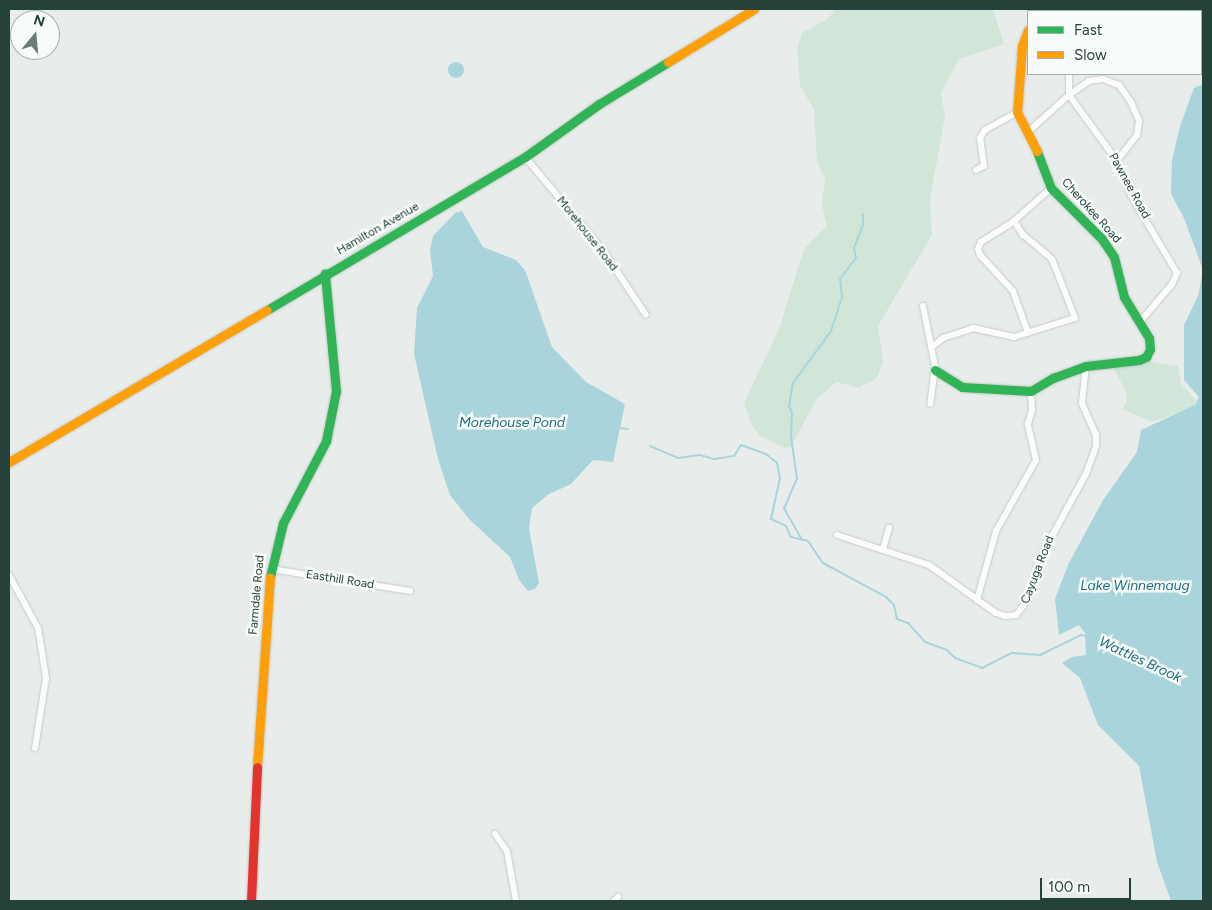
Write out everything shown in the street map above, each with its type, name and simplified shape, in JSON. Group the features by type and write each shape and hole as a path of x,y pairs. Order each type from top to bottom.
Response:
{"street":[{"name":"Hamilton Avenue","path":"9,462 525,157 599,104 754,9"},
{"path":"976,170 984,166 980,138 985,130 1017,112 1022,46 1027,33"},
{"path":"1069,75 1069,95"},
{"path":"1029,131 1069,95 1089,82 1103,79 1119,85 1131,102 1138,121 1137,135 1117,161"},
{"name":"Pawnee Road","path":"1069,95 1117,161 1133,199 1177,273 1172,284 1140,322"},
{"name":"Cherokee Road","path":"1017,112 1029,131 1051,188 1102,239 1114,257 1124,297 1149,338 1150,349 1146,357 1139,360 1086,366"},
{"name":"Morehouse Road","path":"525,157 602,249 646,314"},
{"path":"1028,333 1013,291 980,255 978,249 981,242 1014,221 1051,188"},
{"path":"932,347 942,338 973,328 1001,336 1028,333 1075,318 1052,259 1023,234 1014,221"},
{"name":"Farmdale Road","path":"251,901 252,842 271,569 282,523 314,466 332,416 336,391 325,274"},
{"path":"924,306 935,370 930,404"},
{"path":"935,370 948,381 962,387 1031,391 1053,378 1086,366"},
{"name":"Cayuga Road","path":"837,536 884,549 929,565 977,600 1005,616 1016,615 1027,601 1040,558 1086,474 1096,446 1096,435 1082,403 1086,366"},
{"path":"977,600 996,531 1036,460 1028,424 1032,410 1031,391"},
{"path":"884,549 889,528"},
{"name":"Easthill Road","path":"271,569 410,591"},
{"path":"9,576 38,628 46,678 35,748"},
{"path":"495,834 507,851 516,901"}],"green space":[{"path":"836,9 993,9 1004,44 959,59 941,93 945,117 930,199 932,235 878,326 883,361 877,378 859,388 836,382 816,400 791,447 784,448 760,436 751,424 744,403 779,329 804,249 827,226 822,205 825,178 817,163 814,109 800,86 797,50 802,33 827,19"},
{"path":"1125,358 1178,366 1181,383 1196,401 1193,408 1152,422 1122,409 1127,401 1126,392 1111,364"}],"water":[{"path":"456,62 464,70 456,78 448,70"},
{"path":"1203,84 1203,270 1184,218 1171,194 1172,160 1180,126 1194,88"},
{"name":"Morehouse Pond","path":"462,211 483,247 516,260 525,270 552,347 586,382 625,404 613,462 593,460 571,484 549,494 532,508 529,528 539,583 535,589 528,591 519,580 510,557 469,519 450,495 438,459 414,354 417,308 433,276 430,250 433,236 455,213"},
{"name":"Lake Winnemaug","path":"1203,270 1203,901 1171,901 1157,862 1139,766 1098,725 1080,678 1062,663 1072,657 1086,655 1085,633 1079,625 1059,635 1055,599 1068,565 1103,500 1137,452 1141,430 1195,405 1199,397 1184,380 1184,325 1198,296"}],"waterway":[{"path":"801,538 784,509 797,478 791,437 792,412 789,407 793,383 831,331 842,297 840,279 856,258 854,248 863,225 863,214"},
{"name":"Wattles Brook","path":"620,428 628,429"},
{"name":"Wattles Brook","path":"650,446 678,458 700,455 714,459 734,456 741,445 766,454 777,463 780,478 771,519 786,526 791,537 808,541 823,563 886,597 894,605 897,619 908,623 925,642 947,650 955,658 982,668 1012,653 1040,655 1081,635 1087,636"}],"traffic: fast":[{"path":"267,310 525,157 599,104 668,62"},
{"path":"935,370 962,387 1031,391 1053,378 1086,366 1139,360 1146,357 1150,349 1149,338 1124,297 1114,257 1102,239 1051,188 1037,151"},
{"path":"270,577 283,523 326,441 336,391 325,274"}],"traffic: slow":[{"path":"668,62 754,9"},
{"path":"1027,33 1022,46 1017,112 1037,151"},
{"path":"9,462 267,310"},
{"path":"257,767 270,577"}],"traffic: jam":[{"path":"251,901 257,767"}]}
